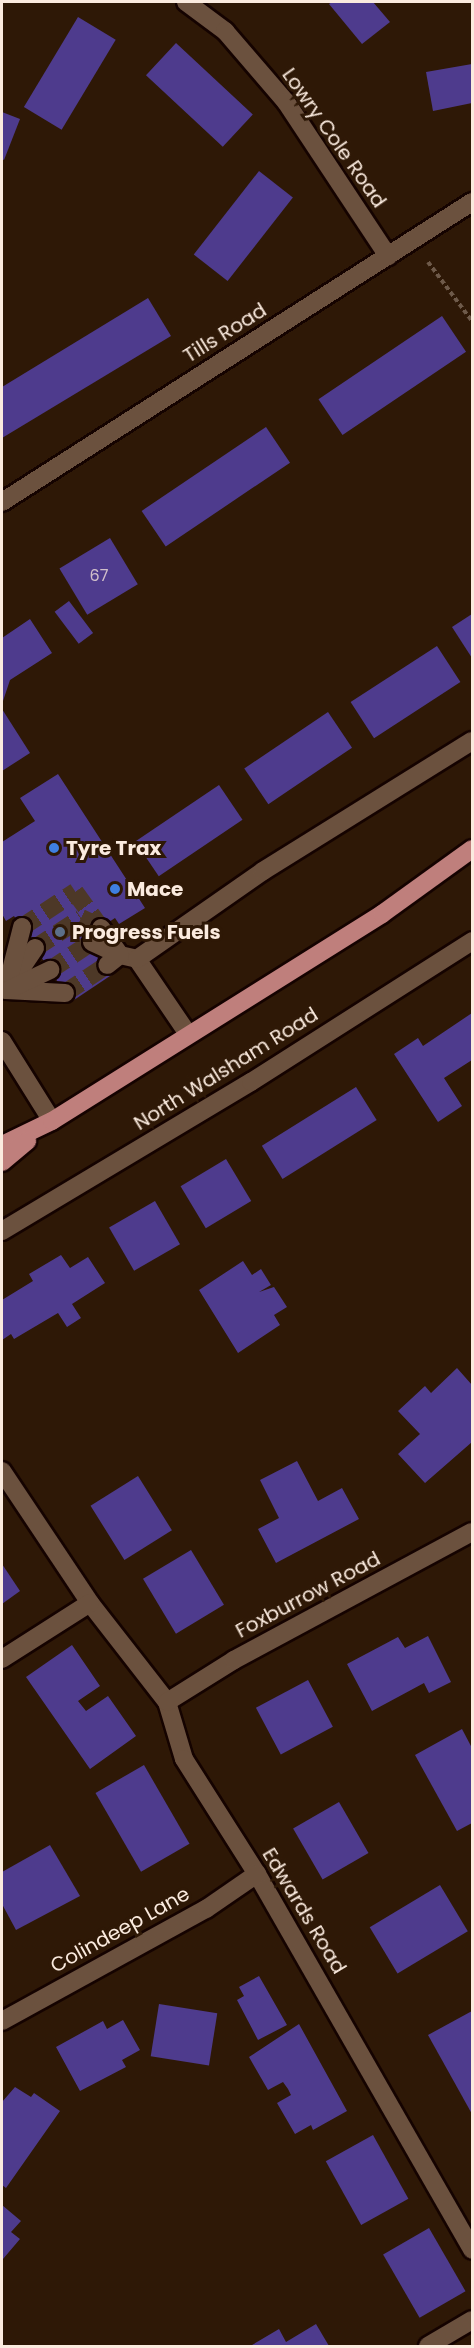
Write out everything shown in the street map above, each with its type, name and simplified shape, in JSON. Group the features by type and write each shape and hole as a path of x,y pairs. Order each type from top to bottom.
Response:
{"main road":[{"path":"2,1162 52,1121 382,914 472,849"},
{"path":"2,1145 52,1121"}],"street":[{"name":"Lowry Cole Road","path":"186,2 225,31 286,102 388,256"},
{"name":"Tills Road","path":"2,502 472,202"},
{"path":"122,960 472,741"},
{"path":"4,992 22,927"},
{"path":"97,935 188,1034"},
{"name":"North Walsham Road","path":"2,1231 251,1082 472,941"},
{"path":"4,992 35,948"},
{"path":"4,992 50,970"},
{"path":"4,992 65,993"},
{"path":"4,1048 52,1121"},
{"name":"Edwards Road","path":"2,1471 90,1603 168,1702 184,1759 257,1874 472,2250"},
{"name":"Foxburrow Road","path":"168,1702 234,1660 472,1532"},
{"path":"2,1659 90,1603"},
{"name":"Colindeep Lane","path":"2,2021 206,1909 257,1874"},
{"path":"428,2346 472,2320"}],"path":[{"path":"412,240 472,321"}],"building":[{"path":"332,2 373,2 390,22 362,44 329,4"},
{"path":"78,17 116,40 62,130 24,107"},
{"path":"176,43 253,115 223,147 146,75"},
{"path":"472,64 472,103 433,111 426,72"},
{"path":"2,112 20,119 4,160 2,159"},
{"path":"259,171 293,197 228,281 194,255"},
{"path":"148,298 171,336 2,438 2,387"},
{"path":"442,316 466,352 343,435 318,399"},
{"path":"266,427 290,463 166,547 142,511"},
{"path":"110,538 138,584 87,615 59,568"},
{"path":"69,601 93,633 79,644 55,612"},
{"path":"472,614 472,658 452,627"},
{"path":"30,619 52,653 10,680 2,704 2,638"},
{"path":"437,646 460,682 374,738 351,702"},
{"path":"2,709 30,753 2,771"},
{"path":"328,712 352,748 268,804 244,768"},
{"path":"58,774 145,908 119,924 115,918 88,936 113,974 71,1002 14,916 6,921 2,914 2,842 35,821 20,798"},
{"path":"219,785 242,820 159,876 135,841"},
{"path":"472,1013 472,1060 444,1078 462,1106 438,1122 394,1054 418,1038 423,1046"},
{"path":"356,1087 377,1120 283,1179 262,1146"},
{"path":"226,1159 251,1201 206,1228 181,1186"},
{"path":"155,1201 180,1244 134,1271 109,1228"},
{"path":"61,1255 70,1268 88,1257 105,1283 72,1304 81,1318 67,1327 58,1313 14,1339 11,1334 2,1340 2,1300 33,1281 29,1274"},
{"path":"243,1261 252,1275 261,1269 271,1285 259,1292 274,1287 287,1307 274,1315 280,1325 238,1353 199,1290"},
{"path":"457,1368 472,1385 472,1442 425,1483 398,1454 420,1434 398,1411 425,1386 431,1393"},
{"path":"297,1461 318,1501 342,1488 359,1519 276,1563 258,1529 279,1518 260,1480"},
{"path":"138,1476 172,1530 124,1560 91,1506"},
{"path":"191,1550 224,1605 176,1634 143,1579"},
{"path":"2,1564 20,1591 2,1604"},
{"path":"428,1636 451,1682 429,1693 424,1683 372,1711 347,1664 398,1637 405,1648"},
{"path":"72,1645 100,1686 78,1701 86,1711 108,1696 136,1736 90,1769 26,1677"},
{"path":"308,1680 333,1727 281,1754 256,1708"},
{"path":"462,1729 472,1748 472,1823 457,1831 415,1755"},
{"path":"144,1765 190,1844 141,1872 96,1793"},
{"path":"339,1802 368,1853 323,1880 293,1828"},
{"path":"50,1845 80,1896 16,1930 2,1904 2,1872"},
{"path":"440,1885 468,1931 398,1974 370,1927"},
{"path":"259,1976 287,2025 258,2040 237,2000 244,1996 239,1987"},
{"path":"159,2004 217,2013 209,2066 151,2056"},
{"path":"472,2011 472,2114 428,2035"},
{"path":"123,2020 140,2050 122,2060 126,2067 80,2091 56,2047 103,2021 107,2029"},
{"path":"299,2024 347,2111 313,2130 311,2125 295,2134 277,2103 291,2095 288,2089 283,2082 268,2090 249,2057"},
{"path":"15,2087 31,2097 34,2093 60,2111 6,2188 2,2185 2,2102"},
{"path":"373,2135 408,2199 361,2225 326,2161"},
{"path":"2,2205 21,2221 11,2232 20,2239 3,2259"},
{"path":"429,2228 465,2291 420,2318 383,2254"},
{"path":"316,2324 329,2346 252,2345 279,2329 286,2342"}],"tunnel":[{"path":"22,927 75,892 101,928"},
{"path":"35,948 81,918 100,927"},
{"path":"50,970 92,942"},
{"path":"65,993 107,965"}],"place":[{"name":"Tyre Trax","path":"54,848"},
{"name":"Mace","path":"115,889"},
{"name":"Progress Fuels","path":"60,932"}]}
